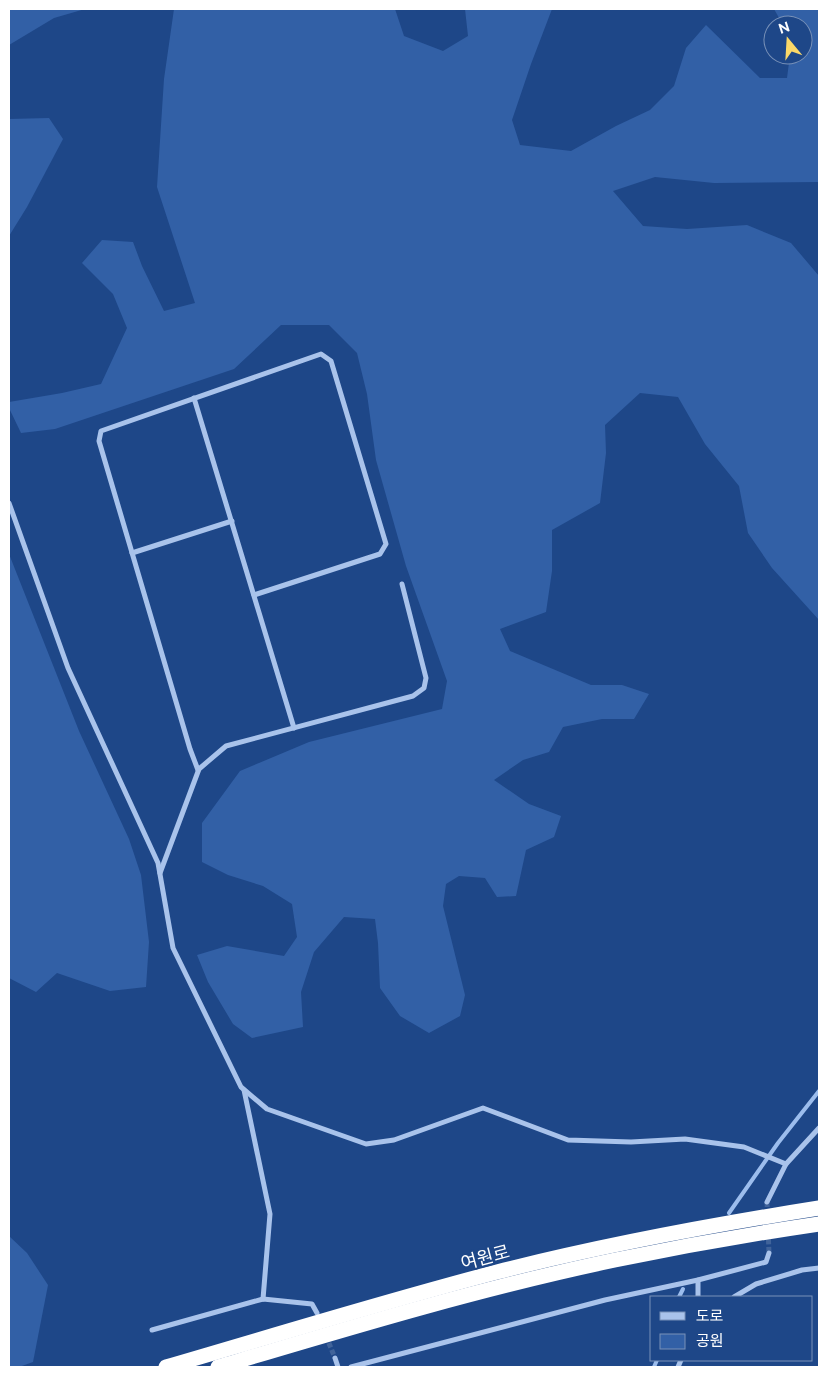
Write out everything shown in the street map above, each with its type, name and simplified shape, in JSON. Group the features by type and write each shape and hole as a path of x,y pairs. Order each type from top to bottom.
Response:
{"highway":[{"name":"여원로","path":"166,1367 497,1272 608,1246 735,1221 819,1208"},
{"name":"여원로","path":"218,1367 379,1320 596,1264 736,1236 819,1224"}],"street":[{"path":"198,770 99,441 101,431 321,354 330,361 386,544 380,554 254,595"},
{"path":"194,398 294,728"},
{"path":"9,503 68,668 158,863 173,948 241,1087 267,1109 366,1144 394,1140 483,1108 568,1140 631,1142 685,1139 744,1146 786,1164"},
{"path":"132,553 232,520"},
{"path":"160,873 198,770 226,746 413,696 424,688 426,678 402,584"},
{"path":"244,1089 270,1214 263,1299"},
{"path":"767,1202 786,1164 819,1128"},
{"path":"351,1367 605,1300 698,1280 766,1262 769,1253"},
{"path":"736,1296 756,1284 802,1270 819,1268"},
{"path":"698,1280 698,1296"},
{"path":"152,1330 263,1299 312,1304 317,1313"},
{"path":"335,1358 338,1367"}],"green space":[{"path":"9,9 85,9 54,18 9,45"},
{"path":"174,9 395,9 404,36 443,51 468,36 465,9 552,9 512,120 520,145 571,151 650,110 674,86 686,48 706,25 760,78 787,78 789,65 813,65 813,15 777,15 774,9 819,9 819,182 714,183 655,177 613,191 643,226 687,229 747,225 791,243 819,276 819,620 772,568 748,533 739,486 705,444 678,397 640,393 605,425 606,453 600,503 552,530 552,571 546,612 500,629 510,651 591,685 622,685 649,694 634,719 602,719 563,727 549,752 523,760 494,780 529,804 561,816 554,837 526,850 516,896 497,897 485,878 459,876 446,884 443,906 465,995 460,1016 429,1033 400,1016 380,988 375,919 344,917 314,952 301,992 303,1027 252,1038 233,1024 208,982 197,955 227,946 284,956 297,937 292,904 263,886 228,875 202,862 202,823 240,771 309,742 442,709 447,681 406,566 376,460 367,394 357,353 329,325 281,325 234,369 55,429 21,433 9,408 9,402 101,384 127,328 113,294 82,263 102,240 133,242 142,266 164,311 195,303 157,187 164,79"},
{"path":"49,118 63,139 27,207 9,236 9,119"},
{"path":"9,554 79,731 129,839 141,875 149,942 146,987 110,991 57,973 36,992 9,978"},
{"path":"9,1236 27,1253 48,1285 33,1362 19,1367 9,1367"}],"waterway":[{"path":"729,1213 778,1143 819,1091"},
{"path":"680,1296 683,1289"},
{"path":"654,1367 657,1361"}],"tunnel":[{"path":"767,1202 769,1253"},
{"path":"326,1336 335,1358"}]}
